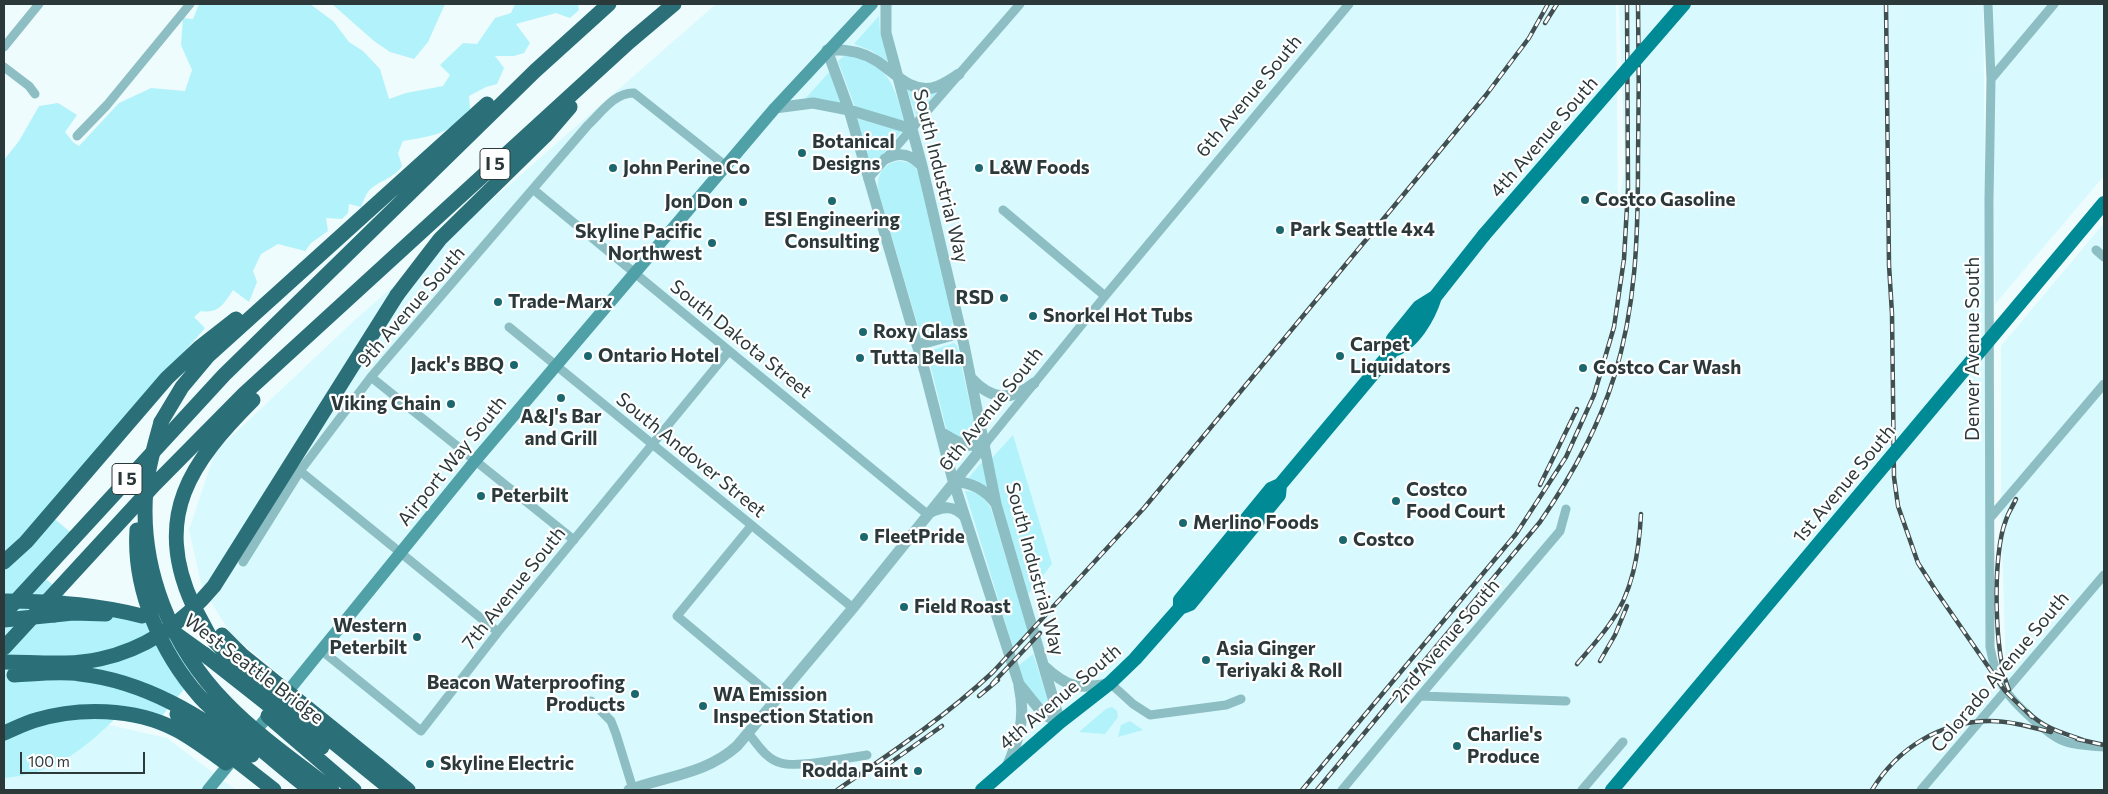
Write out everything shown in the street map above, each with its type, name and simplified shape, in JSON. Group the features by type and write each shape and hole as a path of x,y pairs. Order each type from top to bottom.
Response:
{"highway":[{"name":"I 5","path":"4,614 224,375 535,71 609,4"},
{"name":"I 5","path":"4,648 155,484 248,398 309,346 317,326 629,42 674,4"},
{"path":"4,662 78,662 99,659 148,642 182,619 214,586 397,295 440,238 545,136 629,42"},
{"path":"4,562 26,542 167,378 286,284 498,95 535,71"},
{"path":"212,344 182,387 161,422 145,464 138,499 137,529 140,573 151,615 174,661 203,700 311,790"},
{"path":"248,398 190,476 182,497 176,524 177,557 181,574 193,605 209,634 231,659 392,790"},
{"path":"161,422 147,478 145,529 155,581 173,628 194,663 224,701 250,725 332,790"},
{"name":"West Seattle Bridge","path":"4,601 87,604 114,608 159,623 187,640 377,790"},
{"path":"193,605 242,655 408,790"},
{"path":"4,620 73,613 142,616"},
{"path":"204,654 251,701 354,790"},
{"path":"9,675 78,674 129,685 180,707 202,719 231,739 296,790"},
{"path":"9,675 77,679 122,690 152,701 176,713 274,790"},
{"path":"4,733 35,720 65,714 97,712 148,719 173,728 189,737 263,790"}],"main road":[{"name":"Airport Way South","path":"208,790 475,460 775,108 827,50 872,4"},
{"name":"4th Avenue South","path":"1180,608 1180,600 1271,489 1280,485 1393,350 1402,348 1429,315 1435,297 1484,235 1684,4"},
{"name":"1st Avenue South","path":"1612,790 2104,202"},
{"name":"4th Avenue South","path":"982,790 1060,722 1110,683 1135,659 1180,608 1190,604 1279,495 1280,485"},
{"path":"1206,584 1205,579 1230,547 1229,540"},
{"path":"259,727 336,790"}],"street":[{"path":"4,47 39,4"},
{"path":"77,136 107,105 190,4"},
{"name":"South Industrial Way","path":"886,4 886,33 922,166 985,444 996,504 1060,722"},
{"path":"868,179 1020,4"},
{"name":"6th Avenue South","path":"631,790 687,774 716,762 728,754 749,734 1105,296 1349,4"},
{"name":"Denver Avenue South","path":"1988,4 1991,79 1990,647 1993,664 2005,691 2014,704 2055,737 2074,745 2104,747"},
{"path":"1991,79 2054,4"},
{"name":"South Industrial Way","path":"827,50 843,49 861,53 876,60 898,77"},
{"path":"827,50 849,110 942,433 954,482 1019,684 1022,706 1020,735 1007,767"},
{"path":"4,67 29,86 35,94"},
{"path":"898,77 911,86 922,89 934,88 959,74"},
{"name":"9th Avenue South","path":"243,562 300,471 371,378 588,125 618,97 627,93 634,94 726,166"},
{"path":"775,108 813,104 849,110 912,129"},
{"path":"885,159 901,154 915,158 922,166"},
{"name":"South Dakota Street","path":"534,190 927,514"},
{"path":"1003,210 1105,296"},
{"path":"2096,250 2104,257"},
{"name":"South Andover Street","path":"509,327 853,608"},
{"path":"917,345 960,333"},
{"name":"7th Avenue South","path":"321,650 421,731 498,632 729,351"},
{"path":"371,378 574,540"},
{"path":"970,378 983,390 1001,396 1024,391 1034,383"},
{"path":"1990,518 2104,384"},
{"path":"942,433 964,445 985,444"},
{"path":"300,471 498,632"},
{"path":"954,482 977,487 985,491 996,504"},
{"path":"927,514 939,508 951,508 957,509 965,517"},
{"name":"2nd Avenue South","path":"1342,790 1560,531 1566,509"},
{"path":"751,526 677,616 777,700"},
{"name":"Colorado Avenue South","path":"1921,790 2104,575"},
{"path":"1043,666 1056,678 1076,686 1085,687 1110,683 1133,704 1150,715 1226,705 1241,698"},
{"path":"1019,684 1044,715 1060,722"},
{"path":"1420,696 1566,701"},
{"path":"590,701 611,721 631,790"},
{"path":"749,734 762,751 781,763 799,764 867,755"},
{"path":"1582,790 1623,742"}],"shaded area":[{"path":"199,4 310,4 333,21 349,42 363,51 380,69 389,99 406,93 443,86 450,75 440,65 463,43 477,44 495,18 511,13 515,4 578,4 579,10 570,18 556,13 516,24 530,43 524,53 514,56 495,56 504,68 497,84 486,87 469,96 470,109 462,118 440,133 403,141 398,153 402,166 399,170 372,188 361,207 349,204 348,213 342,219 326,218 328,231 311,243 305,251 278,244 261,254 253,271 257,282 249,302 233,290 220,307 212,311 201,311 194,317 205,328 45,511 75,536 40,574 79,607 144,621 209,659 156,723 119,715 93,739 68,758 39,771 22,776 4,778 4,160 19,141 39,106 58,103 77,115 65,132 79,146 119,103 151,88 185,91 192,70 181,45 183,18 193,19"},
{"path":"332,4 445,4 428,42 414,59 390,52 374,41"},
{"path":"716,4 1616,4 1618,206 1625,167 1619,4 1983,4 1991,689 2006,672 2001,512 2001,346 2104,223 2104,790 405,790 369,749 230,633 202,587 189,530 215,452 357,318"},
{"path":"1992,4 2104,4 2104,176 1995,304"},
{"path":"879,16 880,33 891,64 872,51 854,44"},
{"path":"844,56 863,58 873,63 887,76 896,94 904,122 855,107 838,61"},
{"path":"832,69 845,107 805,99"},
{"path":"907,89 937,92 916,116"},
{"path":"855,118 902,131 871,169"},
{"path":"899,161 914,166 925,193 937,240 953,323 949,328 923,335 920,333 878,190 882,171 889,164"},
{"path":"954,343 957,346 977,437 972,443 947,432 927,352"},
{"path":"1013,435 1052,564 1028,594 998,492 992,458"},
{"path":"981,463 983,464 988,489 967,480"},
{"path":"965,491 974,492 981,496 991,509 1028,630 1013,647"},
{"path":"1033,654 1049,703 1043,707 1030,694 1017,667"},
{"path":"1112,707 1117,711 1118,717 1105,734 1079,732 1106,709"},
{"path":"92,721 167,738 236,790 4,790 4,747"},
{"path":"1130,721 1143,730 1118,737 1121,725"}],"railway":[{"path":"837,790 937,719 993,672 1144,508 1486,95 1529,38 1548,4"},
{"path":"1545,23 1557,4"},
{"path":"1302,790 1516,534 1566,457 1594,395 1614,327 1624,259 1628,189 1627,4"},
{"path":"1317,790 1540,522 1573,470 1600,415 1621,351 1627,324 1634,271 1638,190 1638,4"},
{"path":"1886,4 1894,477 1898,506 1918,563 2005,691 2032,717"},
{"path":"1540,485 1577,409"},
{"path":"2009,690 2000,654 1997,580 2001,535 2016,499"},
{"path":"1577,664 1609,625 1624,600 1633,572 1639,543 1641,514"},
{"path":"1600,661 1615,635 1627,606"},
{"path":"992,684 1040,633"},
{"path":"979,696 998,680"},
{"path":"2028,712 2047,726 2083,740"},
{"path":"1872,790 1882,775 1907,750 1937,732 1954,726 1972,722 1998,721 2051,732"},
{"path":"887,765 942,726"},
{"path":"2077,739 2104,745"}],"place":[{"name":"Botanical Designs","path":"802,153"},
{"name":"John Perine Co","path":"613,168"},
{"name":"L&W Foods","path":"979,168"},
{"name":"Costco Gasoline","path":"1585,200"},
{"name":"ESI Engineering Consulting","path":"832,201"},
{"name":"Jon Don","path":"743,202"},
{"name":"Park Seattle 4x4","path":"1280,230"},
{"name":"Skyline Pacific Northwest","path":"712,243"},
{"name":"RSD","path":"1004,298"},
{"name":"Trade-Marx","path":"498,302"},
{"name":"Snorkel Hot Tubs","path":"1033,316"},
{"name":"Roxy Glass","path":"863,332"},
{"name":"Ontario Hotel","path":"588,356"},
{"name":"Carpet Liquidators","path":"1340,356"},
{"name":"Tutta Bella","path":"860,358"},
{"name":"Jack's BBQ","path":"514,365"},
{"name":"Costco Car Wash","path":"1583,368"},
{"name":"A&J's Bar and Grill","path":"561,398"},
{"name":"Viking Chain","path":"451,404"},
{"name":"Peterbilt","path":"481,496"},
{"name":"Costco Food Court","path":"1396,501"},
{"name":"Merlino Foods","path":"1183,523"},
{"name":"FleetPride","path":"864,537"},
{"name":"Costco","path":"1343,540"},
{"name":"Field Roast","path":"904,607"},
{"name":"Western Peterbilt","path":"417,637"},
{"name":"Asia Ginger Teriyaki & Roll","path":"1206,660"},
{"name":"Beacon Waterproofing Products","path":"635,694"},
{"name":"WA Emission Inspection Station","path":"703,706"},
{"name":"Charlie's Produce","path":"1457,746"},
{"name":"Skyline Electric","path":"430,764"},
{"name":"Rodda Paint","path":"918,771"}]}
